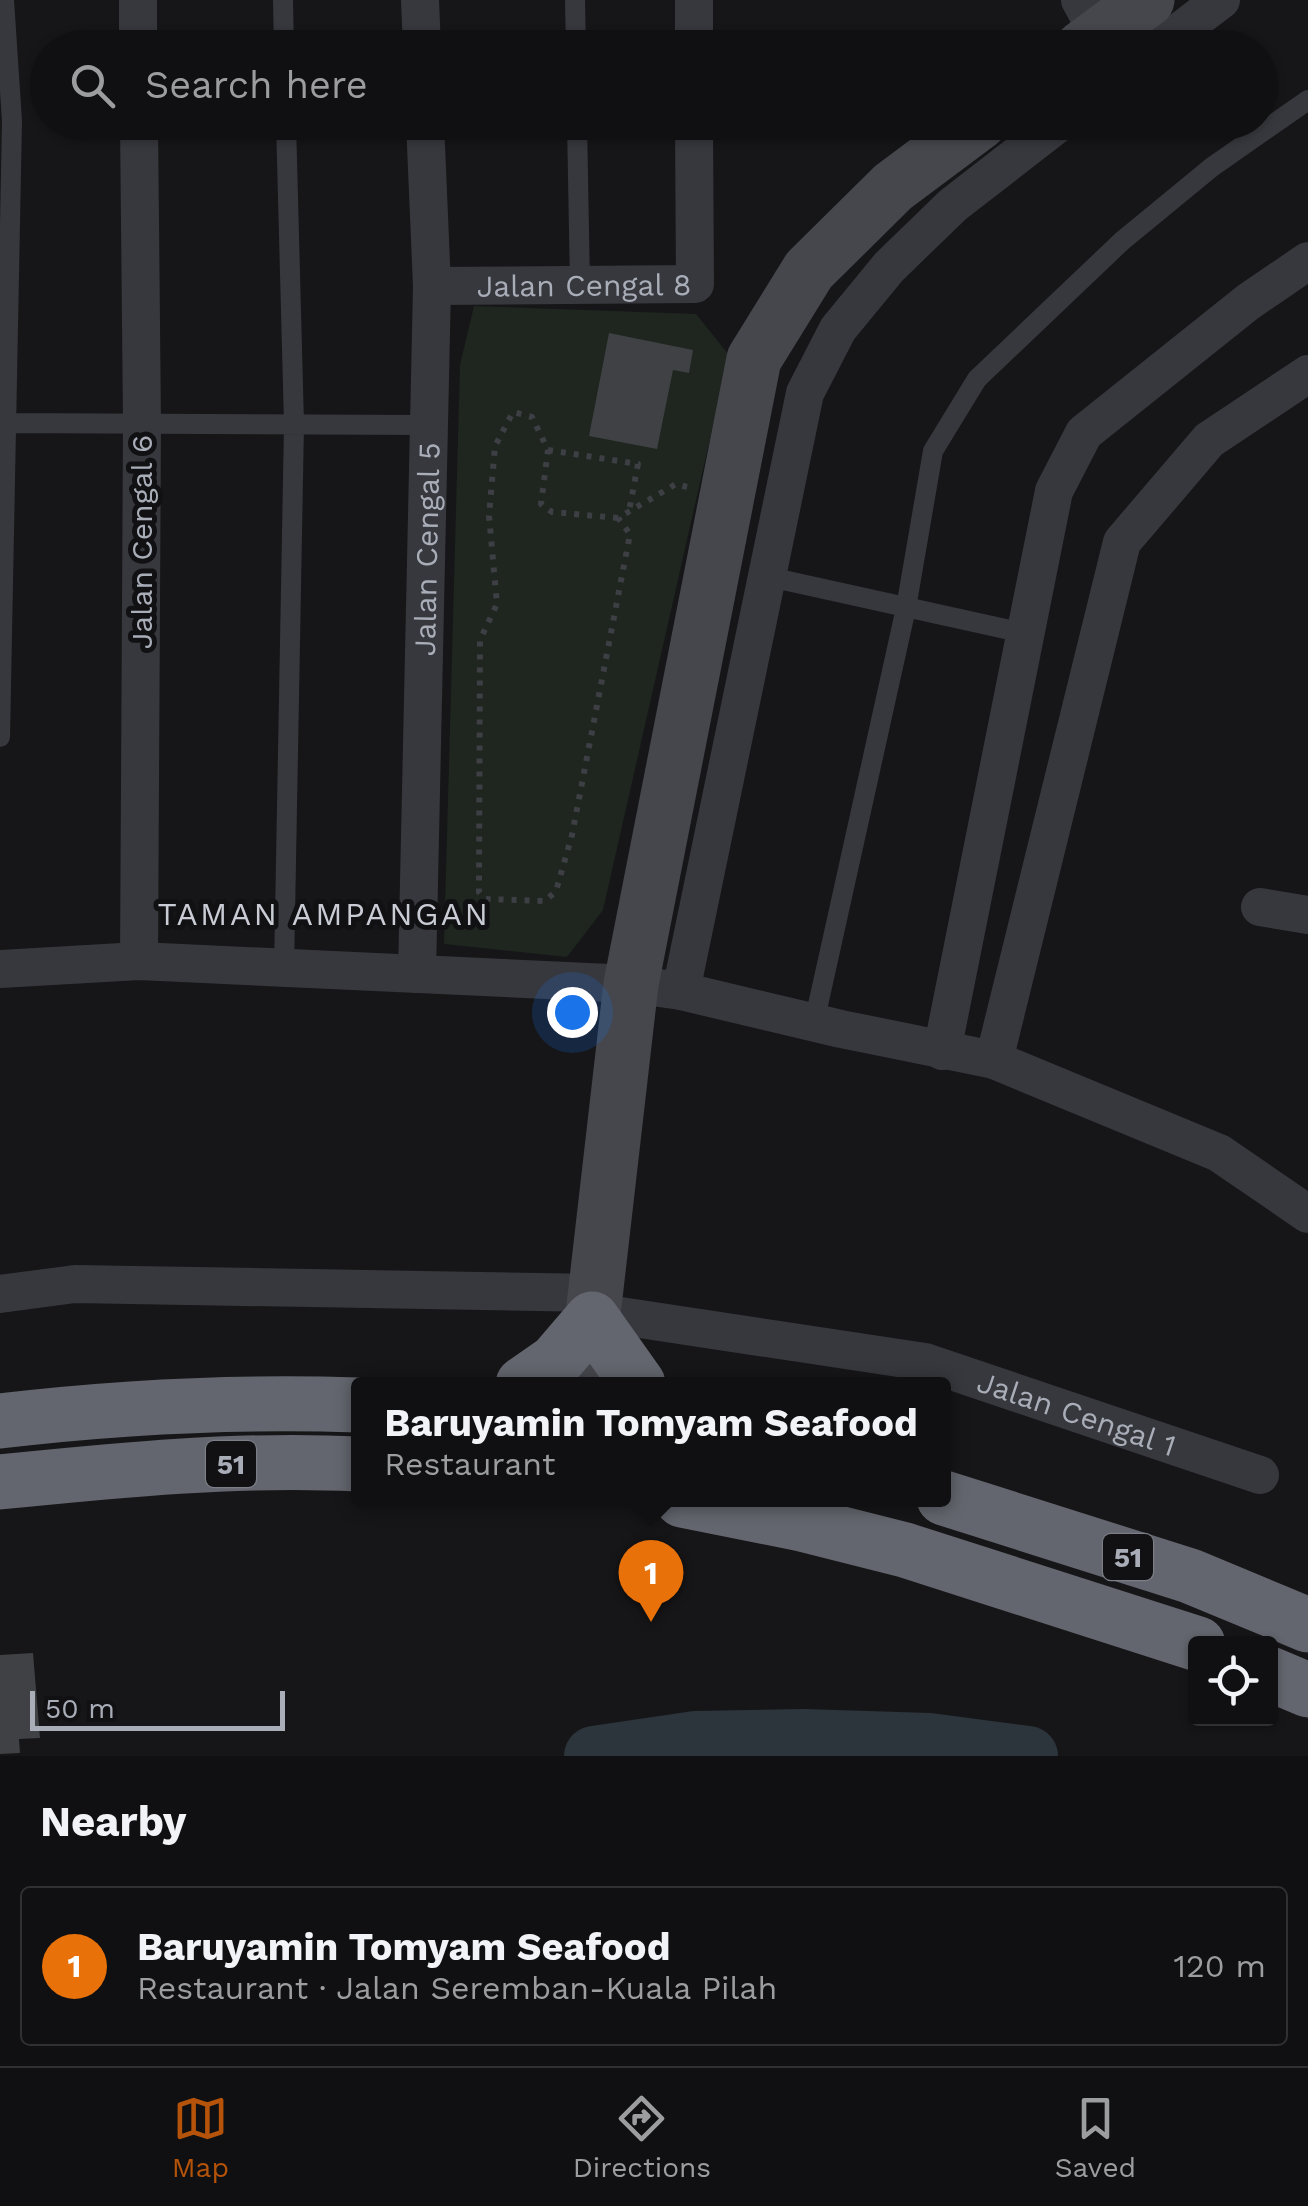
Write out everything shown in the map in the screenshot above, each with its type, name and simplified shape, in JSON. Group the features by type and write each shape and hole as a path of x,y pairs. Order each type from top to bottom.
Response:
{"highway":[{"path":"532,1377 556,1361 594,1308 634,1377"},
{"name":"51","path":"0,1421 110,1408 351,1405"},
{"name":"51","path":"0,1482 103,1471 288,1461 351,1464"},
{"name":"51","path":"951,1500 1190,1576 1308,1626"},
{"name":"51","path":"717,1507 905,1550 1188,1641"},
{"path":"1278,1677 1308,1690"}],"street":[{"path":"138,0 138,30"},
{"path":"420,0 421,30"},
{"path":"694,0 694,30"},
{"path":"1087,28 1147,0"},
{"path":"1181,30 1220,0"},
{"name":"Jalan Cengal 6","path":"139,140 139,961"},
{"name":"Jalan Cengal 5","path":"417,974 432,286 426,140"},
{"name":"Jalan Cengal 8","path":"432,286 695,284 694,140"},
{"path":"586,1377 594,1308 656,987 726,498 754,358 809,270 892,187 956,140"},
{"path":"656,987 765,576 805,394 838,329 888,267 952,205 1037,140"},
{"path":"942,1051 1054,491 1084,434 1248,302 1308,262"},
{"path":"994,1060 1122,542 1209,440 1308,374"},
{"path":"1260,906 1308,915"},
{"path":"0,969 139,961 656,987 994,1060 1219,1153 1308,1214"},
{"name":"Jalan Cengal 1","path":"0,1294 75,1284 594,1308 925,1362 1260,1475"}],"lane":[{"path":"0,737 3,423 12,121 4,0"},
{"path":"282,0 283,30"},
{"path":"575,0 576,30"},
{"path":"1278,121 1308,100"},
{"path":"284,970 294,424 286,140"},
{"path":"577,140 580,285"},
{"path":"814,1023 906,608 933,451 978,380 1137,229 1251,140"},
{"path":"3,423 430,425"},
{"path":"765,576 1024,634"}],"path":[{"path":"618,518 630,534 572,835 556,891 545,901 486,899 478,892 480,640 497,604 489,516 495,446 512,412 532,416 548,450 542,504 552,512 618,518 676,484 726,498"},
{"path":"548,450 638,464 629,512"}],"shaded area":[{"path":"474,306 696,314 729,355 603,910 567,957 444,944 460,365"}],"building":[{"path":"609,333 693,350 689,373 673,370 657,449 589,436"},
{"path":"33,1653 40,1738 19,1739 20,1753 0,1754 0,1655"}],"waterway":[{"path":"594,1756 696,1741 804,1739 929,1743 1028,1756"}],"place":[{"name":"Baruyamin Tomyam Seafood","path":"651,1622"}],"district":[{"name":"TAMAN AMPANGAN","path":"324,914"}]}
